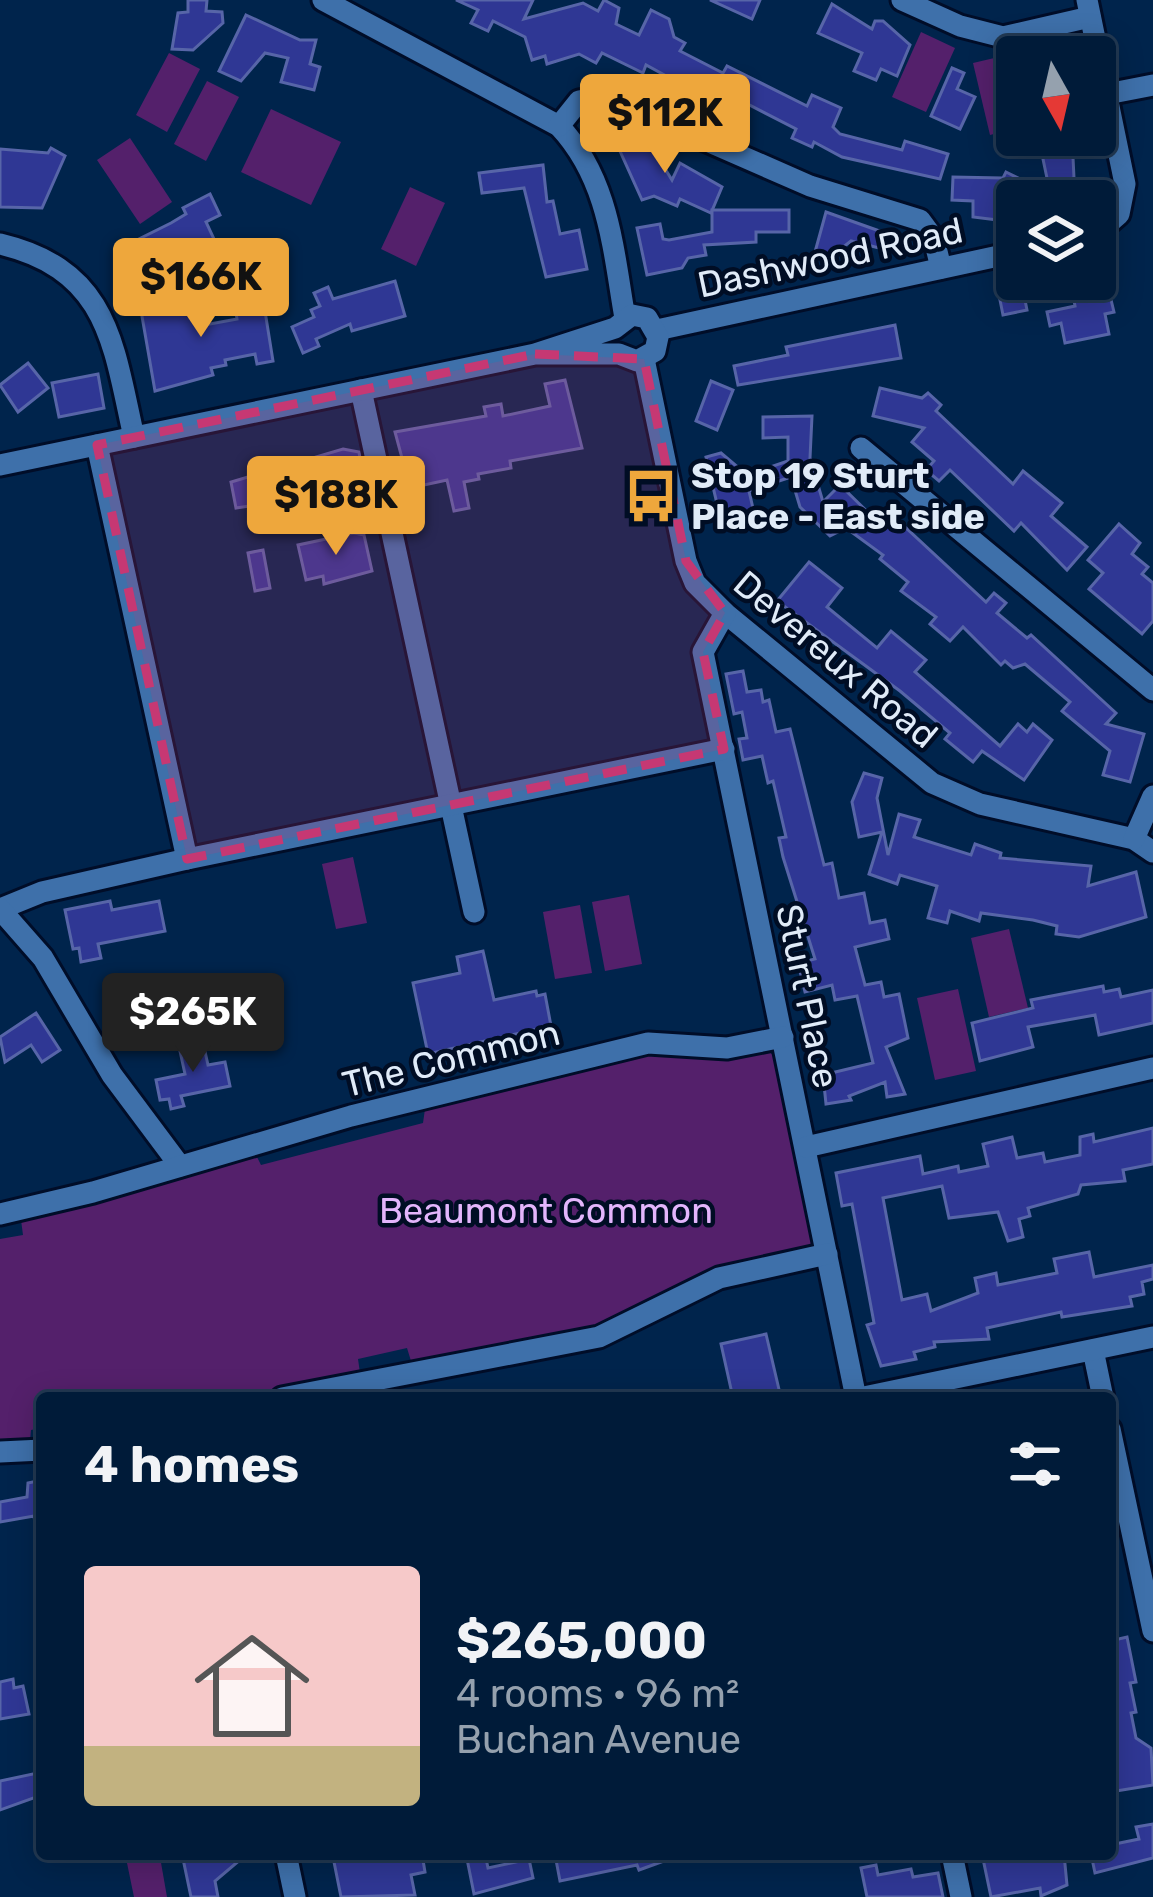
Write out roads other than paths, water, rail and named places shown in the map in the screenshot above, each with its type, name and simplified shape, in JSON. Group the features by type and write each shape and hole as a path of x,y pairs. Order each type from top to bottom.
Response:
{"street":[{"path":"323,0 559,125 575,143 604,202 620,323 613,341 619,354"},
{"path":"902,0 960,26 1003,37 1088,9"},
{"path":"1116,93 1153,86"},
{"path":"559,125 579,101 604,96 810,186 920,220 934,239 940,268"},
{"path":"1116,136 1125,184 1116,217"},
{"path":"0,244 52,265 86,291 113,337 134,437"},
{"name":"Dashwood Road","path":"657,330 996,256"},
{"path":"0,465 535,354 620,323 647,318 657,330 655,350 644,359 619,354 535,354"},
{"name":"Devereux Road","path":"644,359 686,561 695,583 725,613 932,783 980,804 1144,845"},
{"path":"361,390 474,912"},
{"path":"97,445 187,859"},
{"path":"861,448 1153,690"},
{"name":"Sturt Place","path":"725,613 704,652 856,1392"},
{"path":"180,1166 112,1075 43,958 0,909 42,892 187,859 724,749"},
{"path":"1144,845 1153,796"},
{"name":"The Common","path":"0,1214 351,1116 648,1043 727,1048 783,1037"},
{"path":"806,1147 1153,1068"},
{"path":"313,1392 599,1337 719,1278 827,1254"},
{"path":"886,1392 1153,1337"},
{"path":"1093,1350 1102,1392"},
{"path":"0,1452 36,1450"},
{"path":"1116,1457 1153,1631"},
{"path":"287,1860 295,1897"},
{"path":"953,1860 961,1897"}],"place":[{"name":"Stop 19 Sturt Place - East side","path":"651,496"}],"park label":[{"name":"Beaumont Common","path":"546,1210"}]}
